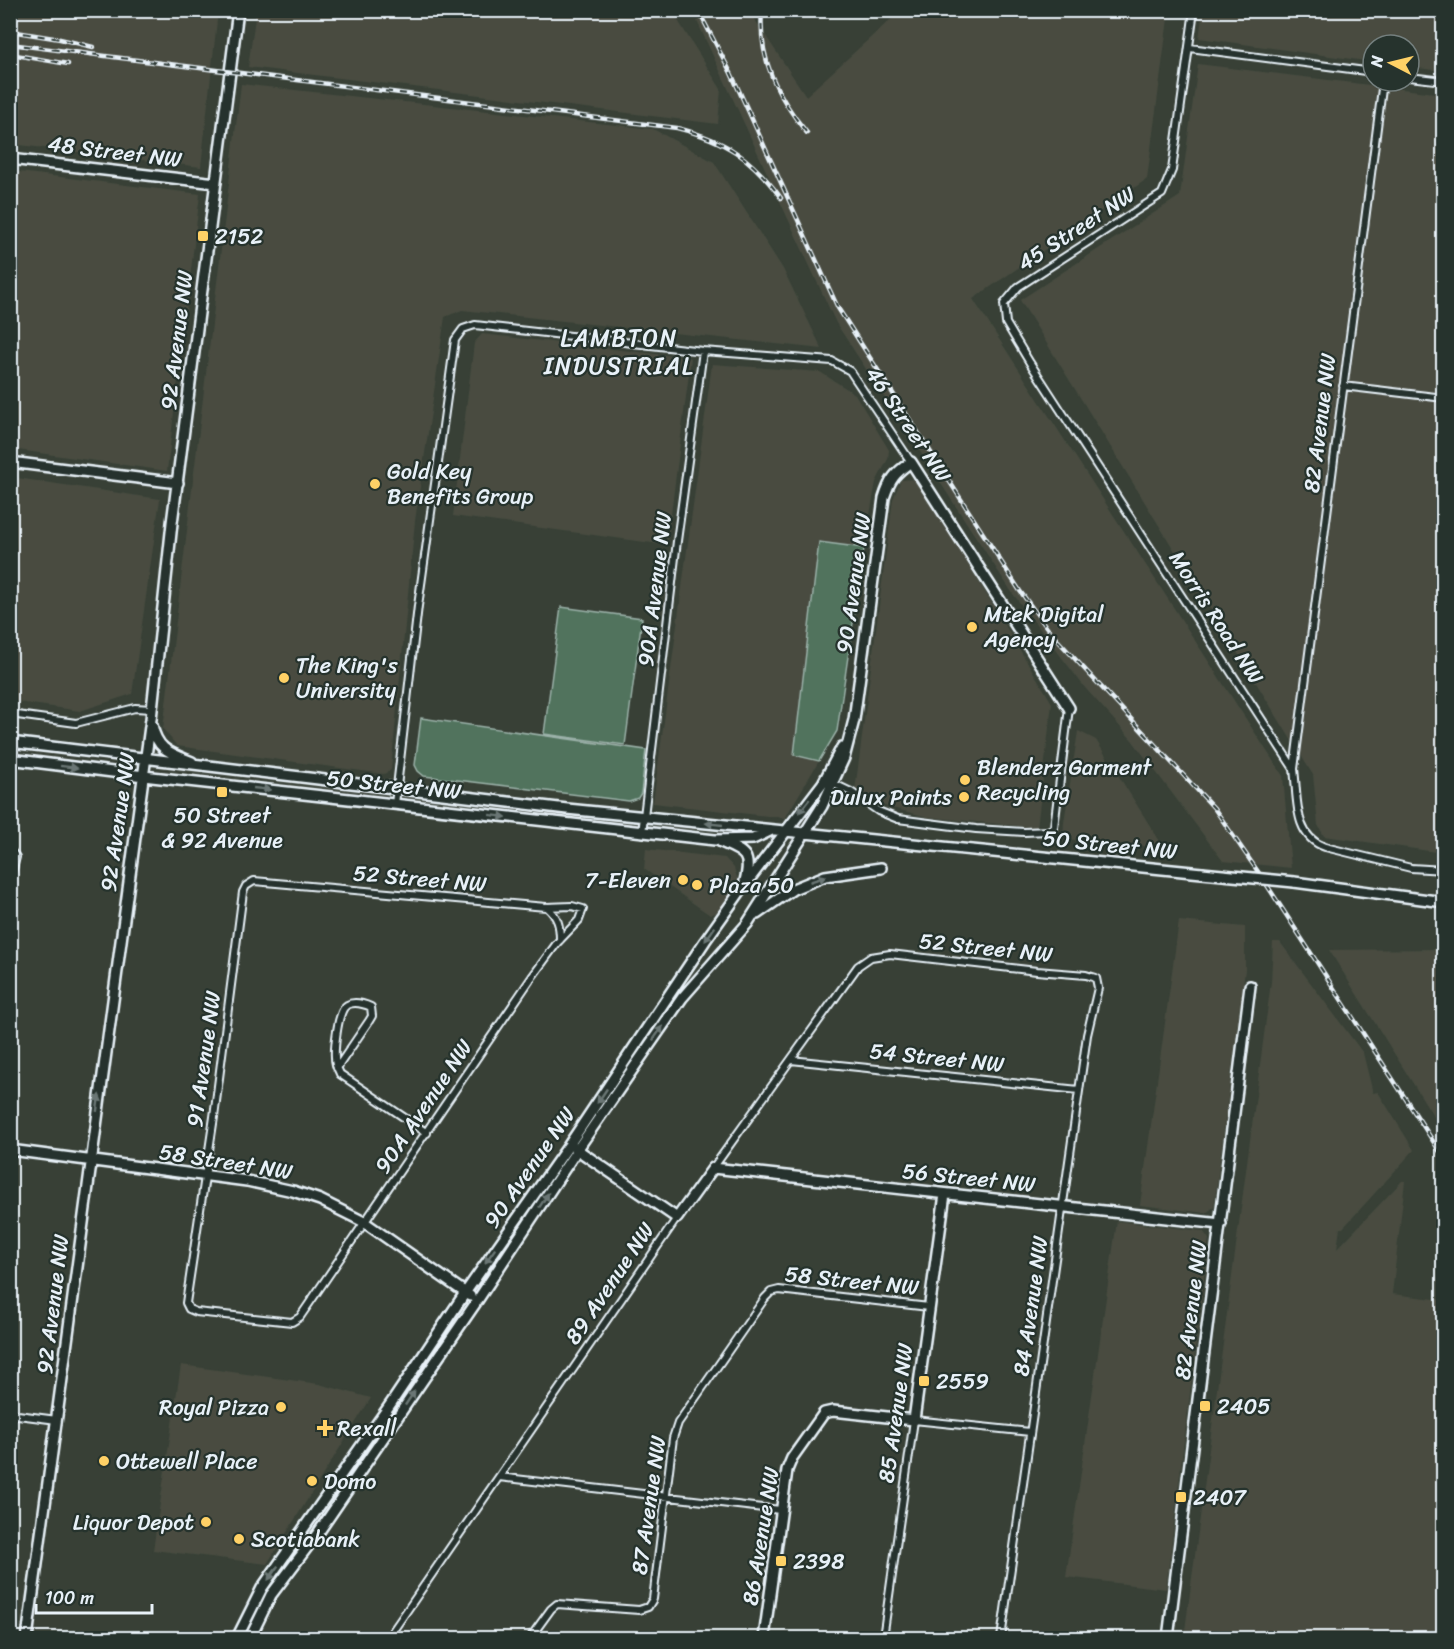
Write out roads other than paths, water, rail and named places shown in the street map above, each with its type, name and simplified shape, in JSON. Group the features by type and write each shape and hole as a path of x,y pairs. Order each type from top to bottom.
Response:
{"main road":[{"name":"92 Avenue NW","path":"27,1638 143,776 238,10"},
{"name":"48 Street NW","path":"10,159 216,183"},
{"path":"10,462 178,483"},
{"name":"46 Street NW","path":"911,462 1069,708"},
{"name":"90 Avenue NW","path":"237,1638 262,1588 465,1293 682,998 750,919 806,833 854,720 885,498 890,480 911,462"},
{"path":"151,714 154,734 161,747 202,766"},
{"name":"50 Street NW","path":"10,742 567,809 1294,882 1443,902"},
{"name":"50 Street NW","path":"10,759 715,840 753,839 772,830"},
{"name":"90 Avenue NW","path":"250,1638 271,1595 318,1533 477,1301 573,1147 744,886 785,831 829,782"},
{"path":"715,840 737,849 747,858 749,866 744,886"},
{"path":"750,919 767,906 825,876 881,868"},
{"name":"82 Avenue NW","path":"1168,1638 1250,986"},
{"path":"573,1147 677,1218"},
{"name":"58 Street NW","path":"10,1150 264,1183 293,1191 320,1200 364,1222 477,1301"},
{"name":"56 Street NW","path":"713,1168 1221,1224"},
{"name":"89 Avenue NW","path":"677,1218 713,1168"},
{"name":"85 Avenue NW","path":"914,1420 945,1194"},
{"name":"86 Avenue NW","path":"764,1638 780,1510 787,1470 792,1458 824,1413 833,1411 914,1420"}],"street":[{"path":"1194,10 1190,48 1361,70"},
{"name":"45 Street NW","path":"1004,304 1018,287 1162,194 1172,170 1190,48"},
{"path":"1421,78 1443,81"},
{"name":"82 Avenue NW","path":"1294,769 1381,93"},
{"name":"Morris Road NW","path":"1004,304 1006,323 1030,363 1294,769 1302,828 1307,837 1316,844 1411,868 1443,870"},
{"name":"46 Street NW","path":"397,788 418,606 455,340 463,329 475,325 703,351 832,361 850,371 911,462"},
{"name":"90A Avenue NW","path":"642,832 703,351"},
{"path":"1343,386 1443,398"},
{"path":"10,714 76,723 135,708 151,714"},
{"path":"829,782 851,792 878,811 898,819 976,829 1049,831 1054,828 1069,708"},
{"path":"395,804 397,788"},
{"path":"10,880 16,857 12,851"},
{"name":"52 Street NW","path":"254,881 547,907 572,906 583,909"},
{"name":"91 Avenue NW","path":"254,881 246,886 243,892 186,1303 189,1309 196,1312 292,1322"},
{"path":"547,907 556,916 560,927 560,940"},
{"name":"90A Avenue NW","path":"292,1322 300,1317 532,977 560,940 579,920 583,909"},
{"name":"52 Street NW","path":"871,957 890,954 1086,975 1096,978"},
{"name":"89 Avenue NW","path":"713,1168 858,966 871,957"},
{"name":"84 Avenue NW","path":"1001,1638 1087,1035 1098,988 1096,978"},
{"path":"337,1068 372,1016 370,1007 355,1003 347,1005 340,1012 335,1050 337,1068 340,1074 427,1133"},
{"name":"54 Street NW","path":"791,1060 1079,1090"},
{"name":"89 Avenue NW","path":"388,1638 677,1218"},
{"name":"58 Street NW","path":"771,1292 779,1290 929,1307"},
{"name":"87 Avenue NW","path":"530,1638 556,1604 639,1610 648,1607 653,1599 673,1438 678,1422 771,1292"},
{"path":"10,1414 57,1420"},
{"path":"914,1420 1030,1432"},
{"name":"85 Avenue NW","path":"883,1638 914,1420"},
{"path":"499,1477 780,1510"}],"railway":[{"path":"698,10 731,73 838,308 1020,591 1050,632 1214,808 1261,876 1444,1158"},
{"path":"762,10 763,45 772,76 787,105 807,133"},
{"path":"10,31 93,47"},
{"path":"10,44 677,128 709,138 736,152 759,172 781,198"},
{"path":"10,54 68,64"}],"place":[{"name":"2152","path":"203,236"},
{"name":"Gold Key Benefits Group","path":"375,484"},
{"name":"Mtek Digital Agency","path":"972,627"},
{"name":"The King's University","path":"284,678"},
{"name":"Blenderz Garment Recycling","path":"965,780"},
{"name":"50 Street & 92 Avenue","path":"222,792"},
{"name":"Dulux Paints","path":"964,797"},
{"name":"7-Eleven","path":"683,880"},
{"name":"Plaza 50","path":"697,885"},
{"name":"2559","path":"924,1381"},
{"name":"2405","path":"1205,1406"},
{"name":"Royal Pizza","path":"281,1407"},
{"name":"Rexall","path":"325,1428"},
{"name":"Ottewell Place","path":"104,1461"},
{"name":"Domo","path":"312,1481"},
{"name":"2407","path":"1181,1497"},
{"name":"Liquor Depot","path":"206,1522"},
{"name":"Scotiabank","path":"239,1539"},
{"name":"2398","path":"781,1561"}],"district":[{"name":"LAMBTON INDUSTRIAL","path":"619,352"}]}
